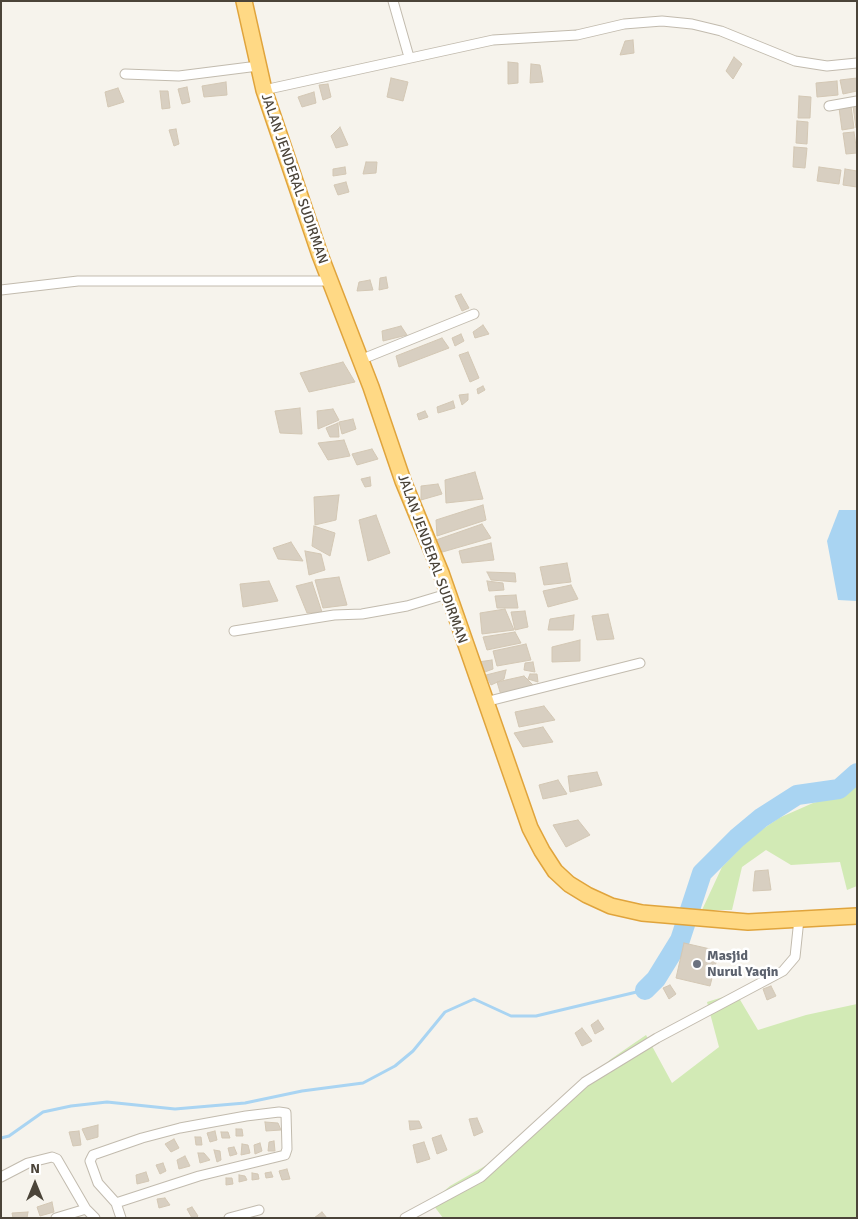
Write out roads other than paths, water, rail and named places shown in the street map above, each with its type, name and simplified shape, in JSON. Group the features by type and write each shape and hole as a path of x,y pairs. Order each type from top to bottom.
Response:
{"highway":[{"name":"JALAN JENDERAL SUDIRMAN","path":"244,1 264,90 330,281 403,480 441,573 530,828 555,871 569,884 587,895 612,906 675,917 748,922 857,916"}],"street":[{"path":"393,1 409,57"},
{"path":"264,90 493,40 577,34 624,24 662,21 692,24 722,31 795,61 827,66 857,63"},
{"path":"125,74 179,76 258,66"},
{"path":"829,106 857,101"},
{"path":"1,290 78,281 330,281"},
{"path":"360,360 474,314"},
{"path":"234,631 334,615 362,614 407,606 447,594"},
{"path":"485,702 640,663"},
{"path":"405,1218 481,1177 585,1082 657,1038 790,966 795,957 799,919"},
{"path":"116,1204 199,1176 280,1158 285,1155 287,1149 286,1113 279,1112 246,1116 180,1128 142,1138 93,1155 90,1161 98,1183 116,1204 121,1218"},
{"path":"1,1177 28,1163 48,1156 57,1159 86,1209 95,1218"},
{"path":"56,1218 86,1209"},
{"path":"229,1218 260,1210"}],"water":[{"path":"839,510 857,510 857,601 838,600 827,541"}],"waterway":[{"path":"645,990 656,979 680,940 702,873 737,838 761,818 797,795 839,789 857,773"},
{"path":"1,1138 9,1136 43,1112 71,1106 107,1102 175,1109 245,1103 302,1091 363,1083 395,1066 413,1051 445,1012 474,999 511,1016 536,1016 645,990"}],"place":[{"name":"Masjid Nurul Yaqin","path":"697,964"}]}
